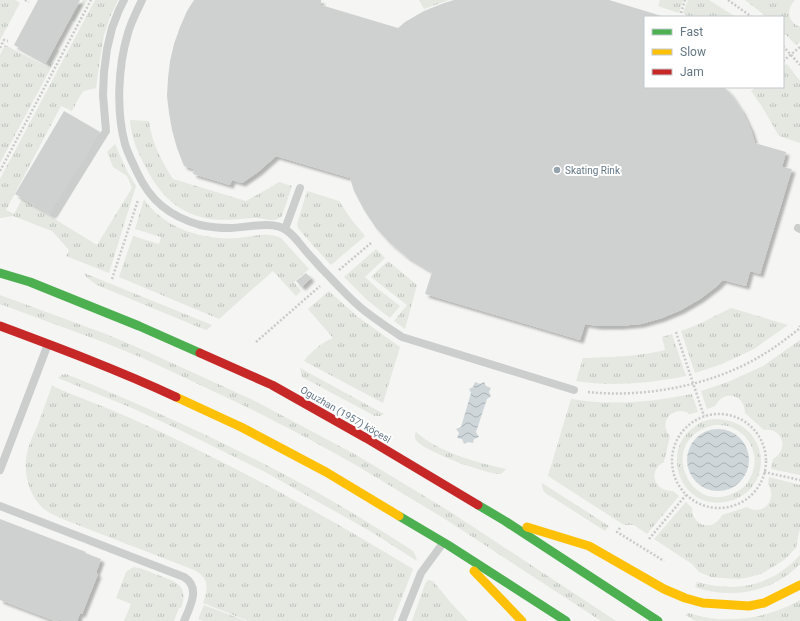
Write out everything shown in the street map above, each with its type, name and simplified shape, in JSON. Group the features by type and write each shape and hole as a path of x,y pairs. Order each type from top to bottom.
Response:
{"main road":[{"name":"Oguzhan (1957) köçesi","path":"0,273 30,282 139,326 272,385 366,438 504,521 658,621"},
{"path":"1,329 48,344 148,384 241,427 326,472 446,543 566,621"},
{"path":"504,521 589,546 664,589 704,604 749,606 784,594 800,585"},
{"path":"446,543 522,621"}],"lane":[{"path":"55,213 106,131 103,95 107,49 112,28 124,0"},
{"path":"142,0 128,33 122,55 119,99 121,122 125,144 132,163 142,183 161,205 172,213 200,225 231,228 268,226 285,229 292,234 330,278 360,306 382,324 402,336 574,390"},
{"path":"285,229 300,188"},
{"path":"0,470 48,344"},
{"path":"0,506 184,576 188,579 193,588 193,596 184,621"},
{"path":"402,621 421,573 446,543"}],"path":[{"path":"25,0 29,2"},
{"path":"0,171 91,0"},
{"path":"681,13 685,0"},
{"path":"728,0 751,16"},
{"path":"0,48 4,40 8,41"},
{"path":"784,47 800,65"},
{"path":"784,60 800,47"},
{"path":"112,279 140,193 146,188"},
{"path":"256,342 371,242"},
{"path":"574,390 614,394 633,393 654,391 693,383 725,373 759,357 777,346 799,329 800,326"},
{"path":"676,332 704,416"},
{"path":"724,414 743,421 757,434 765,452 766,462 764,472 756,490 741,502 732,506 713,508 694,501 680,488 672,470 671,460 676,441 688,425 704,416 724,414"},
{"path":"764,472 800,480"},
{"path":"648,539 686,495"},
{"path":"620,528 617,532 664,561"}],"green space":[{"path":"0,0 15,0 20,3 0,40"},
{"path":"83,0 87,0 75,22 72,20"},
{"path":"95,0 118,0 104,35 96,88 84,91 79,97 72,111 61,106 6,210 14,214 22,199 97,245 132,188 127,176 113,167 107,152 115,144 127,171 136,186 109,273 66,256 69,250 52,231 13,216 0,218 0,179"},
{"path":"419,0 449,0 424,9"},
{"path":"660,0 683,0 679,13 658,6"},
{"path":"688,0 709,0 734,16 688,16 683,13"},
{"path":"745,0 795,0 790,8 789,15 792,22 800,27 800,42 796,45 784,33 784,16 766,16"},
{"path":"5,45 47,67 57,50 60,51 0,163 0,55"},
{"path":"787,64 800,81 800,143 779,136 751,91 755,88 784,88 784,66"},
{"path":"130,120 149,121 152,136 158,151 173,179 246,201 279,182 292,186 282,216 276,220 257,218 217,220 189,213 180,208 171,202 157,186 151,176 135,143"},
{"path":"307,191 339,201 365,236 331,265 298,228 297,224"},
{"path":"144,199 162,218 186,231 199,235 239,238 271,235 281,238 309,269 294,282 301,291 296,296 273,271 219,319 119,277 133,236 159,244 161,237 135,229"},
{"path":"376,249 385,258 365,277 400,306 390,318 367,300 344,277"},
{"path":"388,261 417,285 405,329 394,321 407,305 371,277"},
{"path":"84,273 212,325 207,330 203,329 97,285 86,277"},
{"path":"329,291 358,317 400,347 383,403 304,361 317,348 333,338 308,309"},
{"path":"0,295 106,334 255,401 358,456 449,511 616,621 601,621 445,519 354,464 309,439 251,409 145,359 0,304"},
{"path":"731,308 788,325 754,349 722,364 695,373 681,331 697,325"},
{"path":"672,334 686,376 659,381 617,384 576,381 583,358 635,355 665,350 662,337"},
{"path":"800,340 800,475 771,469 773,459 781,450 782,440 775,432 764,430 745,413 744,407 738,398 733,396 723,397 715,406 707,409 701,391 728,382 763,366"},
{"path":"300,368 384,414 375,416 302,377"},
{"path":"66,374 194,430 307,486 413,551 417,561 370,531 267,473 132,408 58,378 61,375"},
{"path":"52,386 128,417 201,451 273,488 413,569 393,621 248,621 203,603 207,589 205,580 194,570 60,518 44,509 38,503 30,489 26,474 26,457"},
{"path":"692,394 698,412 690,414 678,411 669,416 666,420 666,431 670,436 664,462 659,466 654,475 657,485 666,490 673,491 679,496 647,534 634,525 624,525 548,476 571,399 616,403 647,401"},
{"path":"714,419 734,422 748,431 757,443 761,458 759,472 753,486 742,496 725,502 709,502 696,497 686,487 680,476 677,462 679,448 685,436 699,424","holes":["715,425 728,426 742,434 750,444 754,457 753,471 746,484 734,493 717,497 703,494 692,485 685,472 683,458 686,444 697,432"]},
{"path":"416,432 436,446 458,456 506,469 501,474 483,471 456,462 421,445 416,439"},
{"path":"769,477 800,485 800,529 796,548 784,560 763,573 739,579 711,577 699,572 692,564 654,539 686,502 692,508 696,520 704,525 714,524 722,515 747,507 753,510 763,508 770,501 771,496 771,490 768,484"},
{"path":"542,483 609,526 605,531 544,492"},
{"path":"800,555 800,564 789,574 764,587 751,591 723,593 695,587 697,582 726,587 753,584 778,574"},
{"path":"134,567 168,579 182,589 183,600 181,608 179,608 174,621 124,621 131,604 116,598 126,572"},
{"path":"428,580 433,581 468,621 412,621 425,584"},
{"path":"800,600 800,621 695,621 686,615 688,613 716,619 749,618 780,610"},
{"path":"204,605 246,621 203,621 198,619"}],"water":[{"path":"475,382 480,384 484,382 486,386 491,388 489,392 491,396 487,399 476,432 479,437 474,439 473,443 468,442 464,444 462,439 457,438 459,433 456,429 461,427 471,393 469,389 473,387"},
{"path":"718,429 730,431 740,438 747,448 749,460 747,472 740,482 730,489 718,491 706,489 696,482 689,472 687,460 689,448 696,438 706,431"}],"building":[{"path":"38,0 80,0 46,63 14,45"},
{"name":"Skating Rink","path":"194,0 321,0 321,5 398,28 424,11 454,0 609,0 662,16 644,16 644,88 725,88 742,111 755,143 786,152 782,167 792,169 760,274 750,271 746,286 723,280 700,299 681,310 662,318 641,324 598,326 585,324 580,340 425,294 432,272 407,257 390,243 376,228 354,191 350,178 276,156 258,172 242,183 232,180 230,185 193,174 194,169 184,166 172,130 167,96 170,61 174,44 187,11"},
{"path":"64,111 100,132 52,215 15,194"},
{"path":"306,273 311,278 302,287 296,281"},
{"path":"0,519 101,559 96,573 98,574 82,614 80,613 77,621 55,621 0,600"}],"traffic: fast":[{"path":"0,273 30,282 139,326 200,353"},
{"path":"478,505 658,621"},
{"path":"399,516 448,545 566,621"}],"traffic: slow":[{"path":"176,397 241,427 326,472 399,516"},
{"path":"527,527 589,546 664,589 685,598 703,603 749,606 764,603 800,585"},
{"path":"474,571 522,621"}],"traffic: jam":[{"path":"0,326 110,368 176,397"},
{"path":"200,353 272,385 366,438 478,505"}],"place":[{"name":"Skating Rink","path":"557,170"}]}
